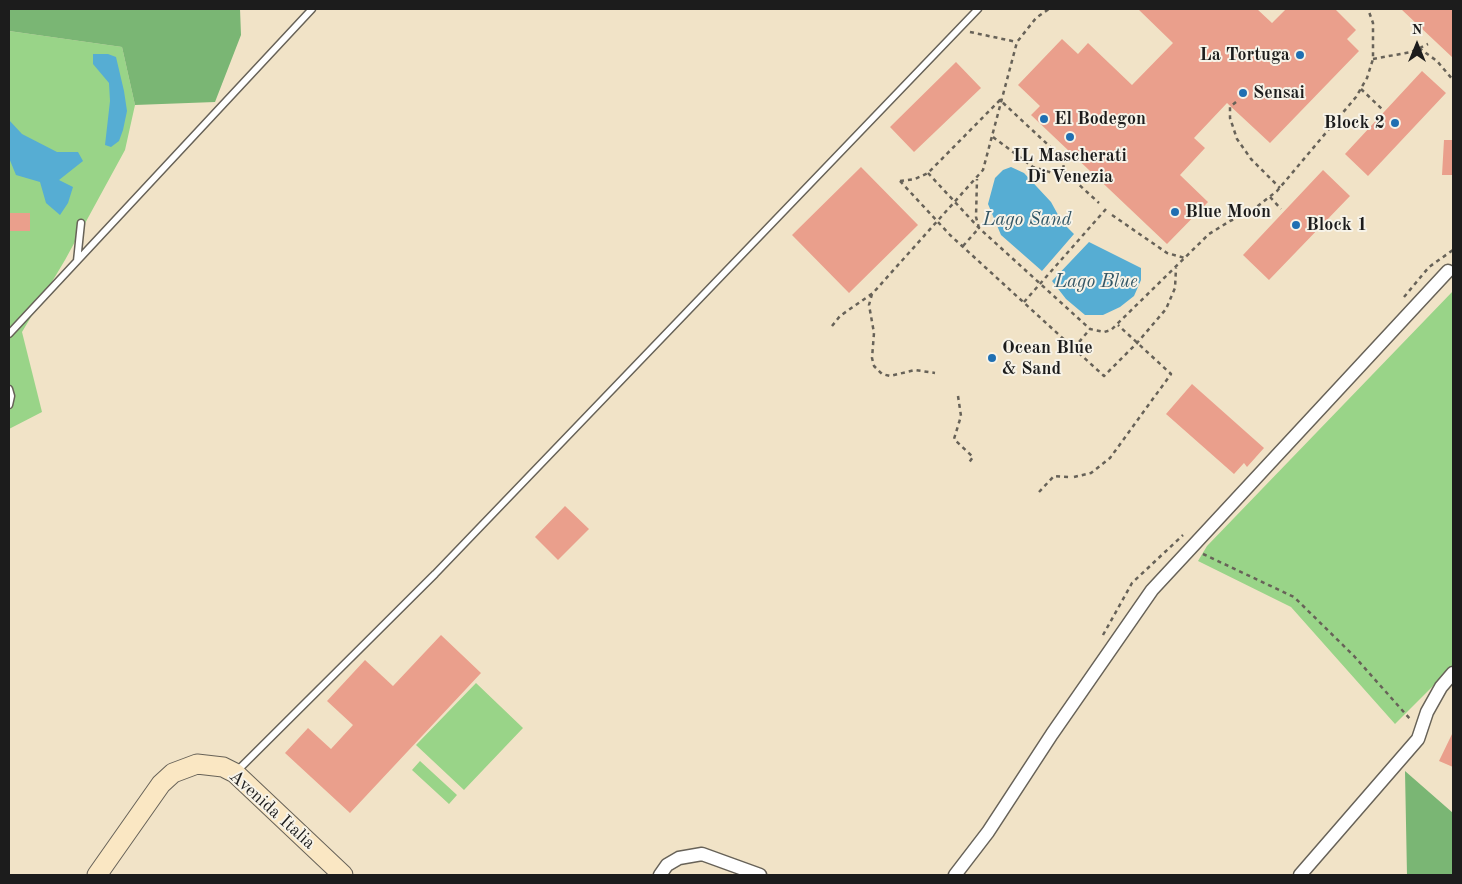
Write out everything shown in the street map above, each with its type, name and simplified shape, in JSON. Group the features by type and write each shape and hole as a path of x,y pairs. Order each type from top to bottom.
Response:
{"street":[{"path":"955,875 988,832 1052,734 1152,590 1452,270"},
{"path":"1300,875 1418,739 1437,696 1453,673"},
{"name":"Avenida Italia","path":"97,875 161,784 173,773 185,766 210,764 235,773 342,875"},
{"path":"660,875 667,865 679,858 702,854 760,875"}],"lane":[{"path":"9,334 312,9"},
{"path":"235,773 442,567 978,9"},
{"path":"77,261 81,223"},
{"path":"9,389 11,396 9,405"}],"path":[{"path":"832,326 840,316 873,293 977,178 986,163 1000,100 1017,42 1036,18 1049,9"},
{"path":"928,172 979,228 1040,284 1090,329 1104,332 1118,325 1209,234 1230,221 1250,212 1280,188 1361,89 1373,59 1373,23 1368,9"},
{"path":"959,29 1017,42"},
{"path":"1373,59 1393,57 1428,44"},
{"path":"1420,48 1438,61 1453,80"},
{"path":"1361,89 1382,109"},
{"path":"1000,100 1060,156 1064,171 1099,203"},
{"path":"1000,100 928,172 915,179 900,181 963,246 1104,376 1137,343 1171,300 1175,288 1176,268"},
{"path":"1236,102 1230,107 1230,118 1237,138 1250,159 1280,188"},
{"path":"993,137 1038,170 1056,174 1064,171"},
{"path":"977,178 976,217 979,228"},
{"path":"1270,197 1281,209"},
{"path":"1024,302 1106,209"},
{"path":"1112,215 1167,252 1185,258"},
{"path":"963,246 979,228"},
{"path":"873,293 869,305 874,333 874,366 882,374 890,376 915,370 935,373"},
{"path":"1039,492 1054,476 1072,477 1091,473 1110,458 1171,374 1118,325"},
{"path":"1074,348 1090,329"},
{"path":"958,396 961,416 954,439 973,457 968,464"},
{"path":"1178,540 1190,548 1294,597 1354,656 1404,714 1421,729"}],"green space":[{"path":"9,9 240,9 241,35 215,102 135,105 122,47 9,31"},
{"path":"9,31 122,47 135,105 125,150 65,260 22,332 42,412 9,429"},
{"path":"1453,291 1453,666 1395,724 1291,607 1198,561 1207,546"},
{"path":"476,683 523,728 464,790 416,745"},
{"path":"420,761 457,795 449,804 412,770"},
{"path":"1405,771 1453,813 1453,875 1407,875"}],"water":[{"path":"93,54 108,54 116,57 124,91 127,111 123,130 119,141 111,147 105,145 110,101 109,83 93,64"},
{"path":"9,120 22,134 57,152 78,152 83,161 59,180 73,187 68,203 60,215 46,203 40,182 16,175 9,158"},
{"name":"Lago Sand","path":"1011,167 1024,173 1051,202 1062,222 1074,234 1042,271 1001,235 988,204 995,178 1003,170"},
{"name":"Lago Blue","path":"1089,242 1141,268 1141,280 1134,296 1120,307 1103,315 1085,315 1066,299 1052,281"}],"building":[{"path":"1138,9 1257,9 1272,23 1286,9 1335,9 1356,30 1347,39 1359,51 1270,143 1227,103 1194,138 1205,148 1180,175 1208,202 1167,244 1031,115 1040,106 1018,85 1062,39 1078,54 1088,43 1132,85 1173,43"},
{"path":"1401,9 1453,9 1453,58"},
{"path":"956,62 981,88 914,152 890,127"},
{"name":"Block 2","path":"1422,71 1446,93 1368,176 1345,154"},
{"path":"1444,140 1453,140 1453,175 1442,175"},
{"path":"861,167 918,225 849,293 792,235"},
{"name":"Block 1","path":"1323,170 1350,196 1269,280 1243,255"},
{"path":"9,213 30,213 30,231 9,231"},
{"path":"1192,384 1264,448 1247,467 1244,463 1234,474 1166,414"},
{"path":"565,506 589,529 558,560 535,537"},
{"path":"441,635 481,673 350,813 285,753 308,728 331,749 353,725 327,701 365,660 393,686"},
{"path":"1453,732 1453,767 1439,761"}],"place":[{"name":"La Tortuga","path":"1300,55"},
{"name":"Sensai","path":"1243,93"},
{"name":"El Bodegon","path":"1044,119"},
{"name":"Block 2","path":"1395,123"},
{"name":"IL Mascherati Di Venezia","path":"1070,137"},
{"name":"Blue Moon","path":"1175,212"},
{"name":"Block 1","path":"1296,225"},
{"name":"Ocean Blue & Sand","path":"992,358"}]}
